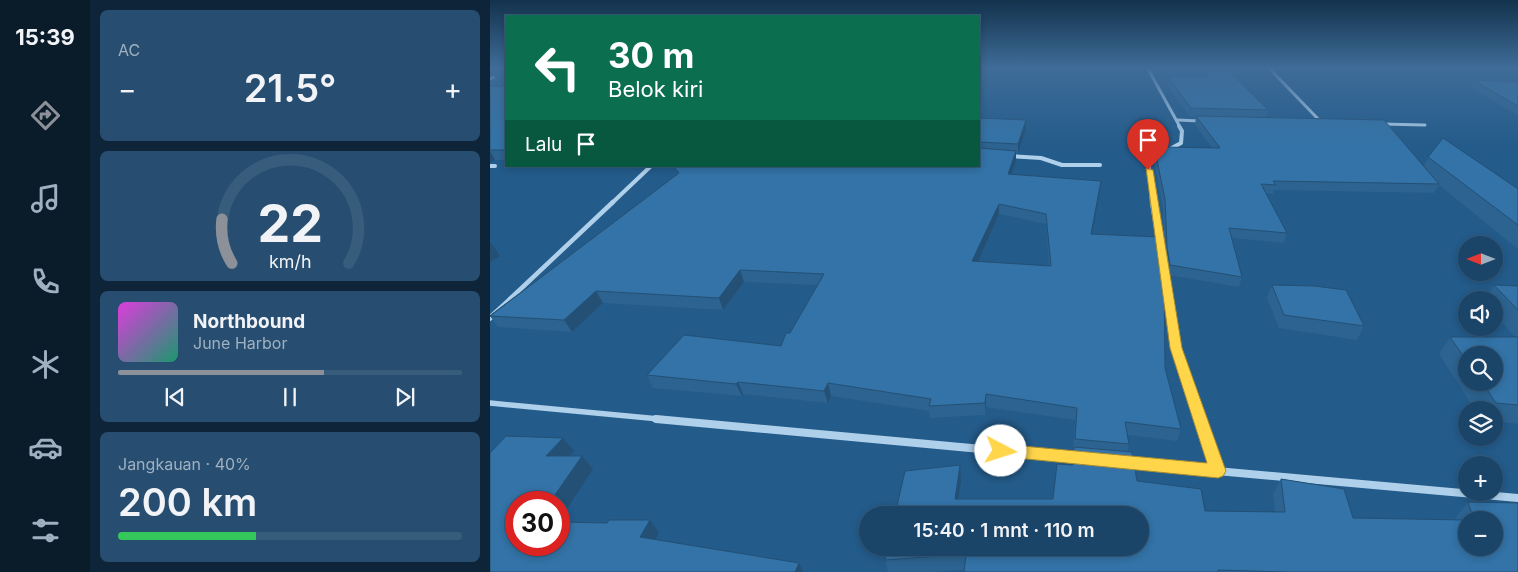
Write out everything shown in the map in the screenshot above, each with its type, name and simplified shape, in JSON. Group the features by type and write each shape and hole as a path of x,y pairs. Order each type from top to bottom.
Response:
{"street":[{"path":"1162,94 1182,131 1181,143 1148,158 1149,182 1176,348 1218,471"},
{"path":"1294,94 1322,123 1313,123"},
{"path":"1177,120 1206,121"},
{"path":"1378,124 1425,125"},
{"path":"999,156 1041,158 1062,165 1100,165"},
{"path":"490,318 650,167"},
{"path":"490,403 1090,459"},
{"path":"1119,462 1518,498"}],"building":[{"path":"490,94 505,94 505,150 490,150"},
{"path":"1180,94 1252,94 1268,110 1191,108"},
{"path":"1497,94 1518,94 1518,106"},
{"path":"1196,116 1384,120 1439,184 1273,181 1276,185 1261,184 1287,233 1229,228 1242,277 1170,265 1167,247 1165,199 1155,151 1164,147 1220,148"},
{"path":"980,118 1026,120 1018,144 980,142"},
{"path":"1443,138 1518,189 1518,225 1428,157"},
{"path":"980,148 1016,151 1008,174 1101,181 1091,234 1158,237 1164,273 1165,368 1181,429 1125,422 1129,444 1075,439 1077,408 986,394 985,403 929,406 931,399 828,383 824,391 647,375 684,335 781,346 786,333 790,333 824,274 740,270 719,298 596,291 564,320 490,316 679,173 675,168 980,167","holes":["999,204 1046,214 1051,266 972,261"]},
{"path":"1272,285 1314,286 1346,290 1364,326 1284,315"},
{"path":"1494,285 1518,286 1518,310 1503,294 1503,291 1500,291"},
{"path":"1450,337 1518,337 1518,405 1495,401 1488,391 1503,391 1503,346 1458,346 1458,348"},
{"path":"506,436 563,438 546,456 582,456 558,491 505,491 505,556 570,556 570,522 607,523 609,520 650,520 640,537 799,563 795,572 490,572 490,453"},
{"path":"1074,447 1132,452 1137,481 1201,489 1205,511 1285,512 1281,479 1344,489 1353,518 1458,520 1458,556 1503,556 1503,511 1471,511 1468,502 1518,503 1518,572 1286,572 1218,570 1218,572 964,572 966,556 1149,556 1149,506 897,506 905,471 960,465 955,499 1053,499 1057,464 1073,465"},
{"path":"886,556 939,556 885,560"}],"route":[{"path":"1001,451 1218,471 1176,348 1148,170"}]}
